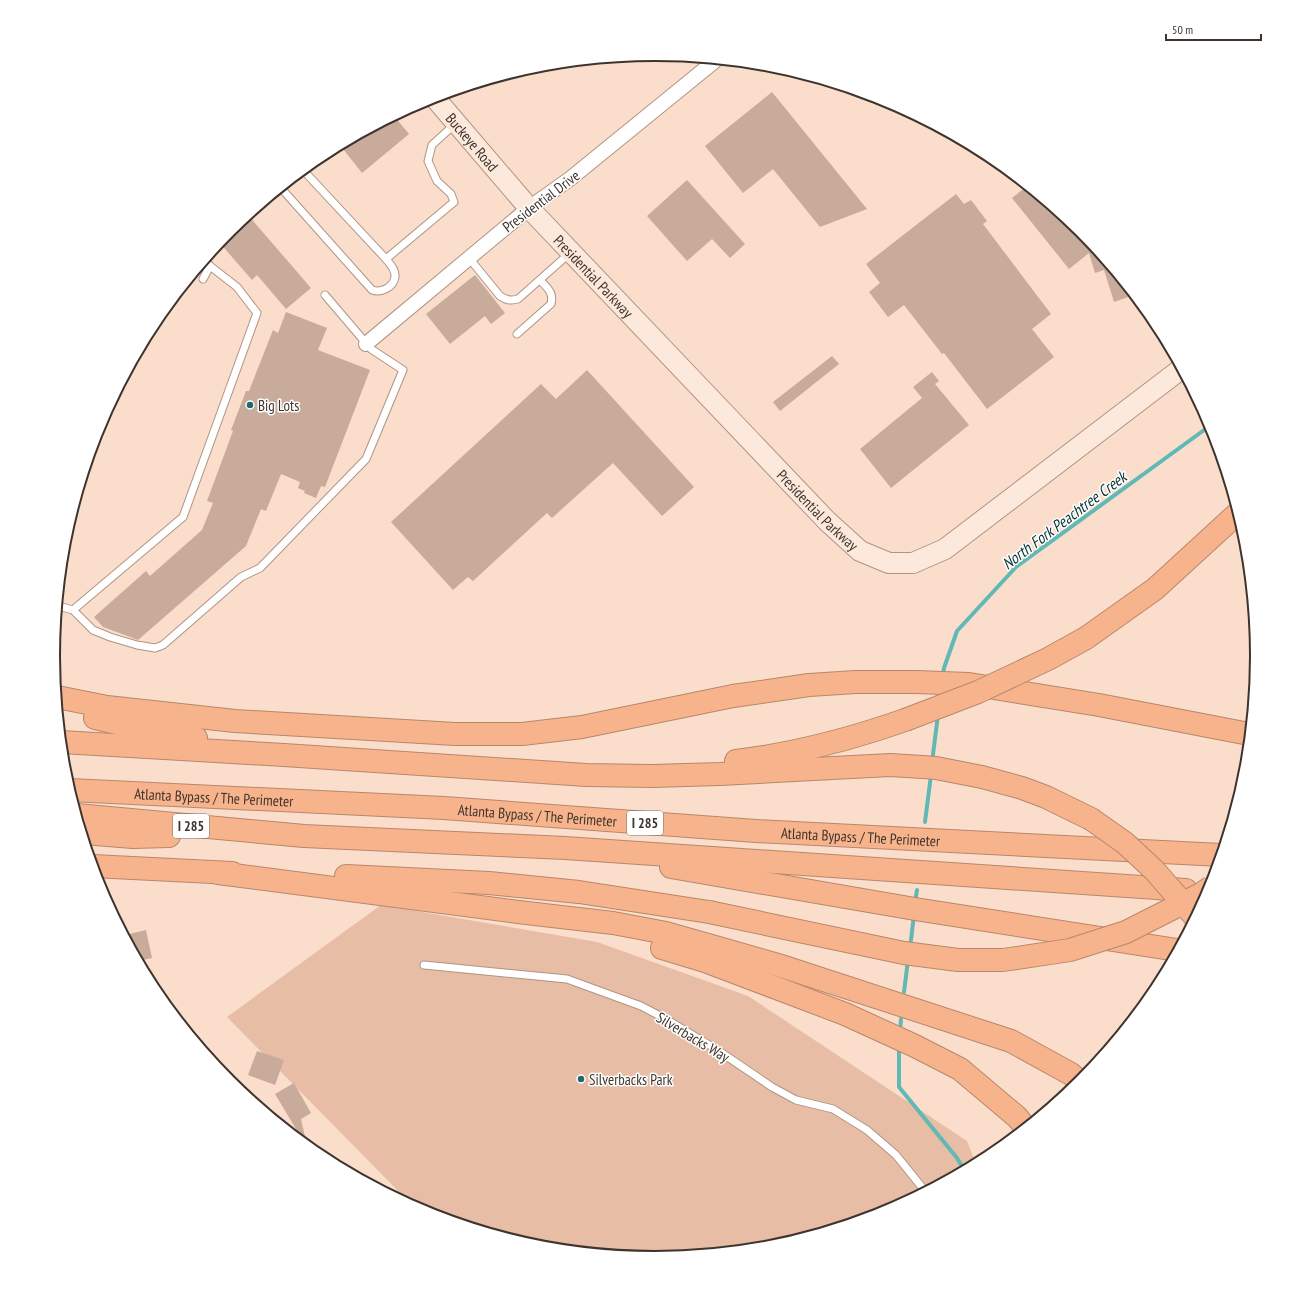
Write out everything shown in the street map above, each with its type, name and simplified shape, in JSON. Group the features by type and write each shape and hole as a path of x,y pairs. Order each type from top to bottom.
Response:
{"highway":[{"path":"586,774 669,768 746,760 815,747 872,732 978,692 1048,660 1086,638 1155,589 1234,517"},
{"path":"61,698 107,707 235,721 455,734 522,734 582,728 733,696 809,685 856,682 916,682 969,684 1099,705 1245,733"},
{"path":"63,711 134,727 284,755"},
{"path":"66,742 586,774 652,776 890,765 930,767 982,776 1022,788 1046,797 1091,819 1124,843 1155,871 1192,913"},
{"name":"Atlanta Bypass / The Perimeter","path":"75,790 444,808 756,831 1216,854"},
{"name":"Atlanta Bypass / The Perimeter","path":"82,816 304,836 565,848 1202,891"},
{"path":"88,833 133,837 304,836"},
{"path":"565,848 910,908 1173,949"},
{"path":"99,866 218,873 364,876 489,883 579,892 709,912 904,953 958,960 1003,960 1070,950 1126,932 1200,894"},
{"path":"218,873 613,923 666,933 778,965 1011,1041 1075,1078"},
{"path":"518,912 656,946 706,961 845,1014 915,1046 960,1069 1017,1117 1022,1124"}],"street":[{"name":"Presidential Drive","path":"366,344 529,208 571,178 711,64"},
{"name":"Buckeye Road","path":"438,102 511,186"},
{"name":"Presidential Parkway","path":"511,186 529,208 827,521 860,551 889,563 914,563 945,549 1177,372"}],"lane":[{"path":"386,259 454,202 451,194 437,181 428,161 432,145 456,123"},
{"path":"284,191 372,290 377,292 388,288 395,276 386,259 307,174"},
{"path":"469,258 500,296 511,301 518,299 571,252"},
{"path":"73,610 182,516 257,312 237,287 210,266 203,279"},
{"path":"517,334 551,304 553,298 551,292 540,280"},
{"path":"62,607 73,610 93,630 137,645 155,648 163,645 241,577 260,568 366,459 403,370 371,349 325,295"},
{"name":"Silverbacks Way","path":"424,965 567,979 641,1006 716,1049 772,1087 796,1100 833,1109 867,1130 896,1154 922,1188"}],"shaded area":[{"name":"Silverbacks Park","path":"381,905 597,942 748,996 967,1141 974,1158 918,1190 883,1206 809,1231 771,1240 694,1250 655,1251 616,1250 539,1240 501,1231 464,1219 427,1206 402,1194 227,1017"}],"building":[{"path":"772,92 867,209 820,227 773,169 743,193 705,146"},
{"path":"397,120 409,134 362,173 344,150"},
{"path":"687,180 745,244 730,258 712,239 687,261 647,216"},
{"path":"1023,189 1047,209 1076,235 1129,297 1114,302 1104,270 1095,273 1089,253 1069,269 1012,198"},
{"path":"956,194 964,204 971,200 987,221 983,224 1051,314 1032,329 1054,357 987,409 944,353 942,354 904,305 888,317 869,292 880,283 866,264"},
{"path":"252,219 311,288 286,309 257,275 252,280 223,247"},
{"path":"475,275 505,313 491,324 485,316 450,344 426,314"},
{"path":"286,312 327,328 318,350 370,370 325,487 321,486 316,498 304,493 305,491 298,488 300,482 281,474 266,511 261,509 246,546 138,640 103,627 94,617 146,571 150,576 202,530 213,503 207,501 246,391 249,391 273,330 278,333"},
{"path":"832,356 839,364 780,411 773,402"},
{"path":"587,370 694,487 662,516 613,463 552,518 547,513 473,581 468,577 453,590 391,522 541,384 556,399"},
{"path":"932,372 939,381 935,384 969,425 891,488 860,449 922,398 913,387"},
{"path":"146,930 152,958 144,960 129,934"},
{"path":"257,1051 284,1060 275,1085 248,1075"},
{"path":"294,1083 311,1113 301,1119 305,1137 295,1129 296,1129 275,1094"}],"waterway":[{"name":"North Fork Peachtree Creek","path":"943,674 957,631 1016,567 1205,429"},
{"name":"North Fork Peachtree Creek","path":"932,762 938,715"},
{"name":"North Fork Peachtree Creek","path":"925,822 931,775"},
{"name":"North Fork Peachtree Creek","path":"915,902 917,890"},
{"name":"North Fork Peachtree Creek","path":"910,948 914,915"},
{"name":"North Fork Peachtree Creek","path":"904,992 908,960"},
{"name":"North Fork Peachtree Creek","path":"900,1032 901,1019"},
{"name":"North Fork Peachtree Creek","path":"899,1047 899,1087 957,1158 961,1165"}],"place":[{"name":"Big Lots","path":"250,405"},
{"name":"Silverbacks Park","path":"581,1079"}]}
